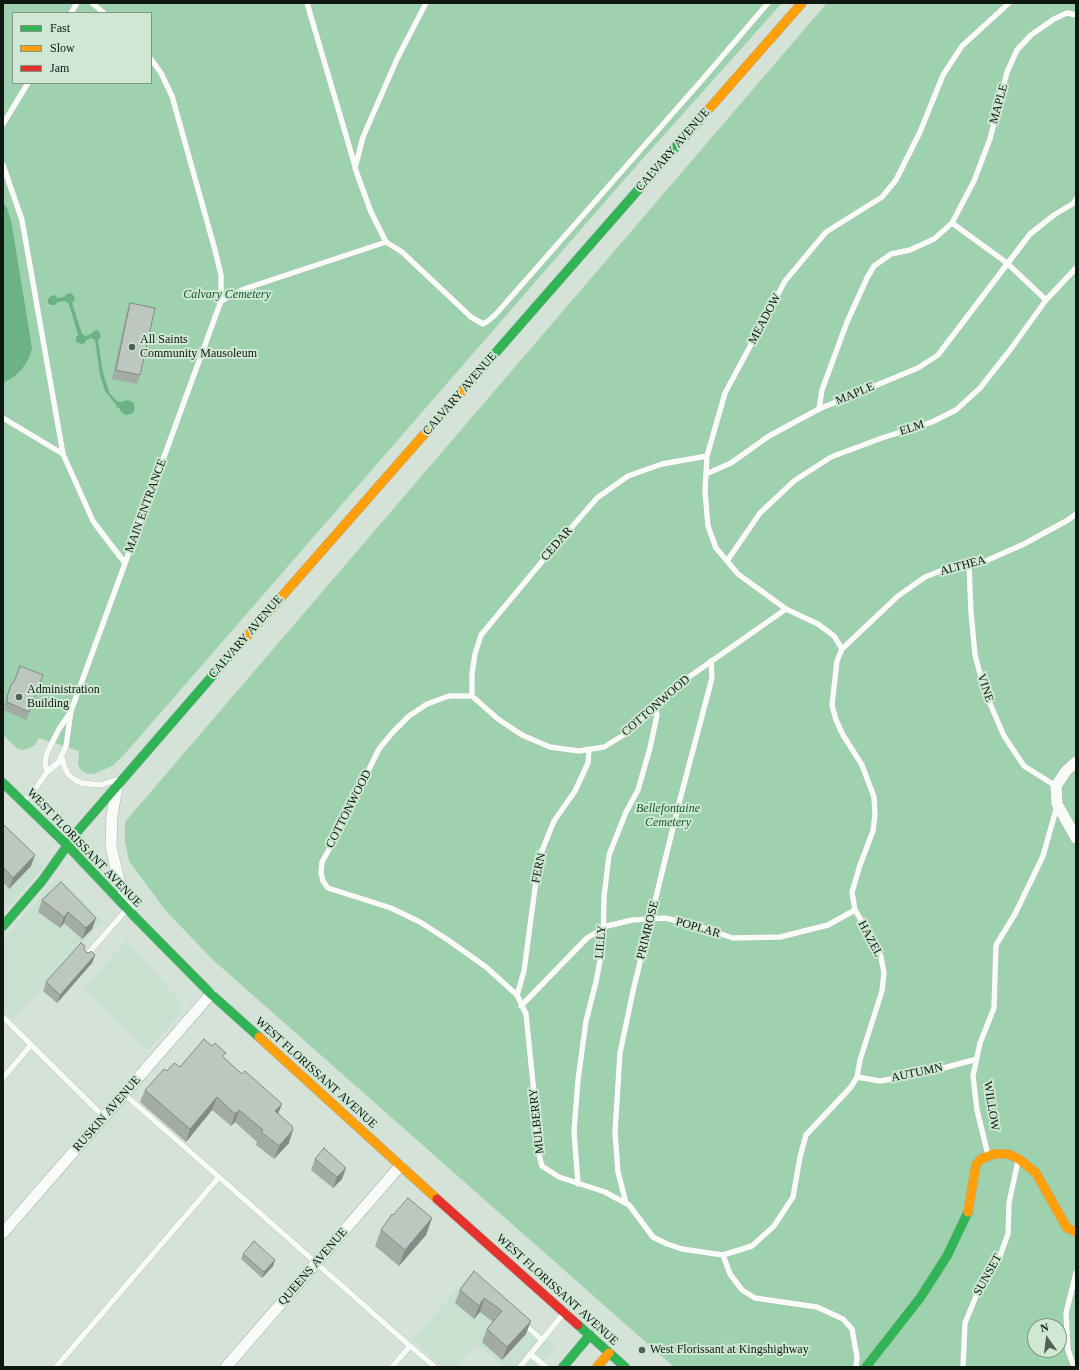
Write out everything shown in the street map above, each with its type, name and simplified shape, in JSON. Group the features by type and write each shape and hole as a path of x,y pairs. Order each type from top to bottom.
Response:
{"street":[{"name":"CALVARY AVENUE","path":"3,926 42,881 77,832 118,784 802,3"},
{"path":"1076,762 1066,771 1056,786 1057,804 1076,838"},
{"name":"WEST FLORISSANT AVENUE","path":"3,783 9,792 23,802 67,845 134,917 211,994 400,1166 625,1367"},
{"path":"118,784 112,815 111,846 113,861 118,877 134,917"},
{"name":"RUSKIN AVENUE","path":"3,1233 211,994"},
{"path":"866,1367 920,1298 946,1256 967,1215 976,1165 981,1159 994,1154 1008,1154 1019,1159 1036,1173 1067,1228 1076,1232"},
{"name":"QUEENS AVENUE","path":"226,1367 400,1166"},
{"path":"562,1367 590,1336"},
{"path":"597,1367 609,1353"}],"lane":[{"path":"72,12 77,3"},
{"path":"92,3 103,12"},
{"path":"307,3 363,193 386,242 402,252 477,322 482,324 488,321 768,3"},
{"path":"355,168 363,137 397,59 426,3"},
{"name":"MEADOW","path":"842,649 834,636 818,624 786,608 738,574 716,548 708,526 706,491 707,456 725,393 786,281 826,232 882,197 896,180 920,132 943,75 962,46 1009,3"},
{"name":"MAPLE","path":"819,408 822,390 847,322 874,266 891,254 910,250 934,239 952,223 974,182 990,139 1007,72 1017,50 1031,35 1054,19 1067,13 1076,15"},
{"name":"MAIN ENTRANCE","path":"23,802 36,788 47,772 58,763 62,757 66,746 71,711 221,301 221,275 218,262 172,96 161,73 152,60"},
{"path":"3,124 27,84"},
{"path":"3,165 22,220 63,454 93,521 126,563"},
{"name":"MAPLE","path":"706,474 731,463 768,436 819,408 918,368 938,355 1030,234 1054,215 1074,203 1076,199"},
{"path":"952,223 1007,264 1046,300"},
{"path":"221,301 244,288 386,242"},
{"name":"ELM","path":"727,561 760,513 794,480 831,457 882,438 932,422 956,410 980,388 1010,350 1046,300 1076,268"},
{"path":"3,418 63,454"},
{"name":"CEDAR","path":"472,696 474,654 481,635 545,558 598,498 628,476 662,464 707,456"},
{"name":"ALTHEA","path":"842,649 898,596 925,577 944,569 980,563 1024,544 1076,514"},
{"name":"VINE","path":"969,565 971,612 976,655 985,692 1004,736 1024,766 1056,786"},
{"name":"COTTONWOOD","path":"323,881 321,873 322,862 337,835 379,749 409,716 427,704 449,696 472,696 498,719 522,734 550,747 579,751 604,747 632,730 679,684 786,608"},
{"name":"HAZEL","path":"722,1255 752,1246 774,1226 793,1197 800,1157 806,1135 851,1087 857,1077 860,1060 882,991 884,973 880,952 855,910 852,892 860,865 873,831 876,814 874,797 862,765 843,735 836,720 832,705 837,661 842,649"},
{"name":"PRIMROSE","path":"626,1203 618,1172 614,1132 620,1053 633,991 652,919 678,807 712,678 711,661"},
{"name":"LILLY","path":"578,1184 574,1131 578,1080 586,1021 596,982 603,945 604,897 609,855 626,812 638,790 650,748 657,715 655,707"},
{"name":"MAIN ENTRANCE","path":"47,772 45,762 47,753 59,729 71,711"},
{"name":"FERN","path":"517,995 524,971 539,858 554,821 575,791 588,763 589,749"},
{"path":"62,757 68,774 81,783 101,784 125,776"},
{"name":"WILLOW","path":"988,1156 977,1110 974,1076 980,1043 994,1008 996,944 1015,914 1043,856 1057,804"},
{"name":"MULBERRY","path":"323,881 328,888 391,908 420,922 448,940 486,968 517,995 526,1014 536,1112 538,1151 542,1166 559,1177 604,1192 626,1203 653,1237 660,1241 682,1249 722,1255"},
{"path":"84,957 127,909"},
{"name":"POPLAR","path":"521,1006 587,938 607,926 632,920 664,918 733,938 780,937 828,925 855,910"},
{"path":"3,1017 104,1117"},
{"path":"3,1078 31,1045"},
{"name":"AUTUMN","path":"857,1077 880,1081 921,1074 977,1059"},
{"path":"124,1094 435,1367"},
{"name":"SUNSET","path":"963,1367 965,1323 979,1289 1000,1256 1008,1234 1009,1203 1019,1159"},
{"path":"56,1367 220,1177"},
{"path":"722,1255 730,1274 742,1290 755,1298 817,1307 843,1319 852,1329 857,1357 856,1367"},
{"path":"1074,1367 1068,1350 1066,1313 1076,1273"},
{"path":"520,1367 564,1313"},
{"path":"520,1320 542,1340"},
{"path":"392,1367 410,1346"},
{"path":"530,1354 546,1367"}],"shaded area":[{"path":"3,203 7,208 11,220 32,348 29,358 22,369 15,376 3,383"},
{"path":"71,293 74,296 75,300 72,303 82,334 85,336 97,330 100,333 101,337 98,340 103,373 110,394 118,402 127,400 133,402 135,408 133,413 127,415 122,413 105,391 100,375 95,340 91,338 86,340 85,343 81,344 76,342 76,337 78,335 69,304 65,301 58,302 55,305 48,303 48,299 51,296 55,295 57,298 64,297"},
{"path":"3,823 39,858 43,867 3,913"},
{"path":"61,879 102,921 12,1020 3,1010 3,939 55,881"},
{"path":"126,941 180,1001 183,1008 181,1013 148,1050 83,989"},
{"path":"472,1273 555,1346 538,1367 505,1367 477,1344 455,1367 443,1367 412,1340"}],"green space":[{"name":"Calvary Cemetery","path":"3,3 782,3 630,173 123,756 112,766 94,774 88,774 81,770 78,765 79,751 39,738 35,745 24,750 18,749 3,735"},
{"name":"Bellefontaine Cemetery","path":"827,3 1076,3 1076,1367 674,1367 212,959 166,911 129,861 125,841 125,822"}],"building":[{"name":"All Saints Community Mausoleum","path":"130,303 155,308 140,375 116,370"},
{"name":"Administration Building","path":"20,666 43,675 29,712 7,702 11,685 14,682"},
{"path":"3,824 35,855 13,878 3,867"},
{"path":"61,882 96,918 86,928 68,912 64,917 42,900"},
{"path":"81,943 85,946 84,950 86,952 89,953 91,951 95,955 60,995 46,982"},
{"path":"204,1039 212,1046 215,1043 226,1053 222,1056 242,1074 245,1071 282,1104 275,1111 292,1126 293,1130 279,1146 261,1132 263,1130 239,1110 235,1114 217,1097 190,1129 145,1090 164,1069 167,1071 174,1063 180,1067"},
{"path":"324,1148 346,1168 337,1177 315,1159"},
{"path":"408,1198 432,1218 405,1250 381,1230 392,1214 393,1215"},
{"path":"254,1241 275,1260 264,1272 243,1254"},
{"path":"474,1271 531,1321 507,1347 487,1329 502,1311 484,1298 479,1306 460,1290"}],"traffic: fast":[{"path":"463,390 708,110"},
{"path":"3,926 42,881 77,832 233,652"},
{"path":"3,783 67,845 211,994 259,1037"},
{"path":"866,1367 920,1298 947,1256 968,1212"},
{"path":"578,1325 625,1367"},
{"path":"563,1367 590,1335"}],"traffic: slow":[{"path":"708,110 802,3"},
{"path":"233,652 463,390"},
{"path":"259,1037 437,1199"},
{"path":"968,1212 976,1165 981,1159 994,1154 1008,1154 1019,1159 1036,1173 1067,1228 1076,1232"},
{"path":"597,1367 609,1353"}],"traffic: jam":[{"path":"437,1199 578,1325"}],"place":[{"name":"All Saints Community Mausoleum","path":"132,347"},
{"name":"Administration Building","path":"19,697"},
{"name":"West Florissant at Kingshighway","path":"642,1350"}]}
